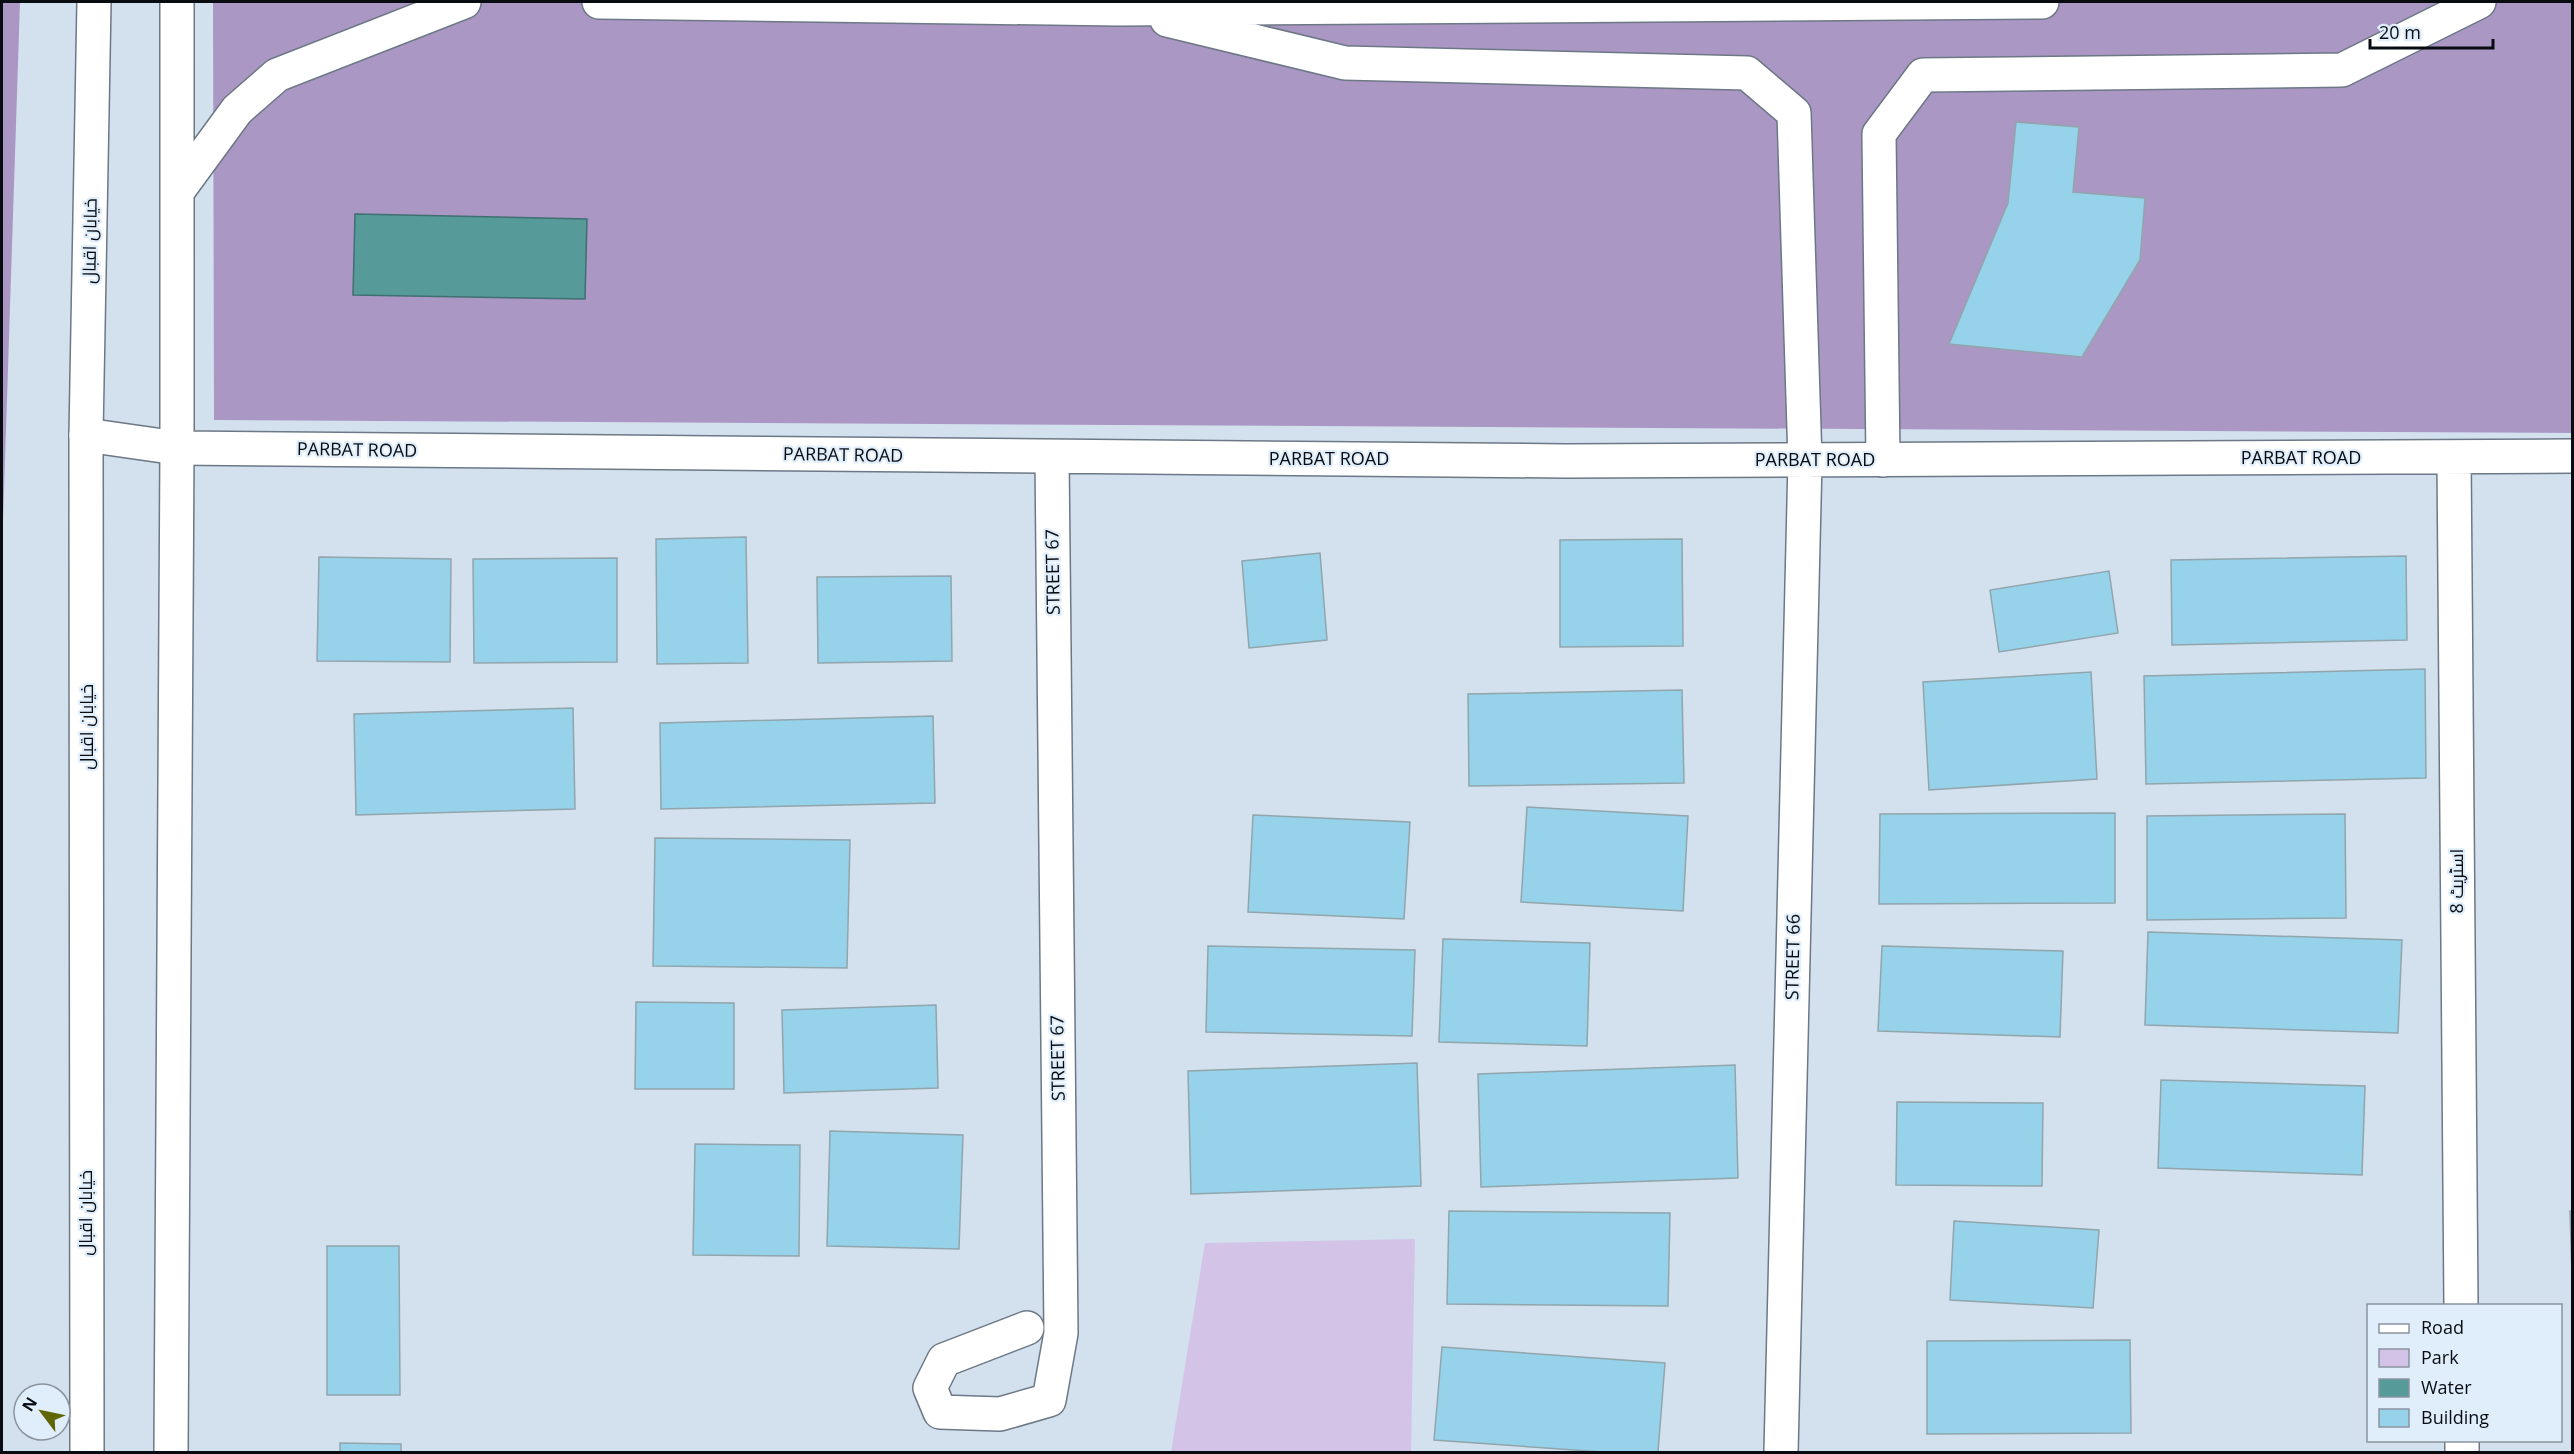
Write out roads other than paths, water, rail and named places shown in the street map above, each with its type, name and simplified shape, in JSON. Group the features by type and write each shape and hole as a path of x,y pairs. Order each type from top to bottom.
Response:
{"main road":[{"name":"خیابان اقبال","path":"87,1452 86,435 94,2"},
{"path":"171,1452 177,448 177,2"},
{"path":"177,192 237,111 277,75 464,2"},
{"path":"599,2 1120,9 2042,2"},
{"path":"1883,460 1879,134 1923,75 2342,70 2479,2"},
{"name":"STREET 66","path":"1120,9 1345,63 1747,73 1794,113 1805,460 1781,1452"},
{"name":"PARBAT ROAD","path":"86,435 177,448 1052,458 1883,460 2572,456"},
{"name":"اسٹریٹ 8","path":"2454,457 2460,1304"},
{"name":"STREET 67","path":"1027,1328 944,1360 930,1388 940,1412 1000,1414 1049,1400 1061,1334 1052,458"}],"water":[{"path":"355,214 587,219 585,299 353,295"}]}
